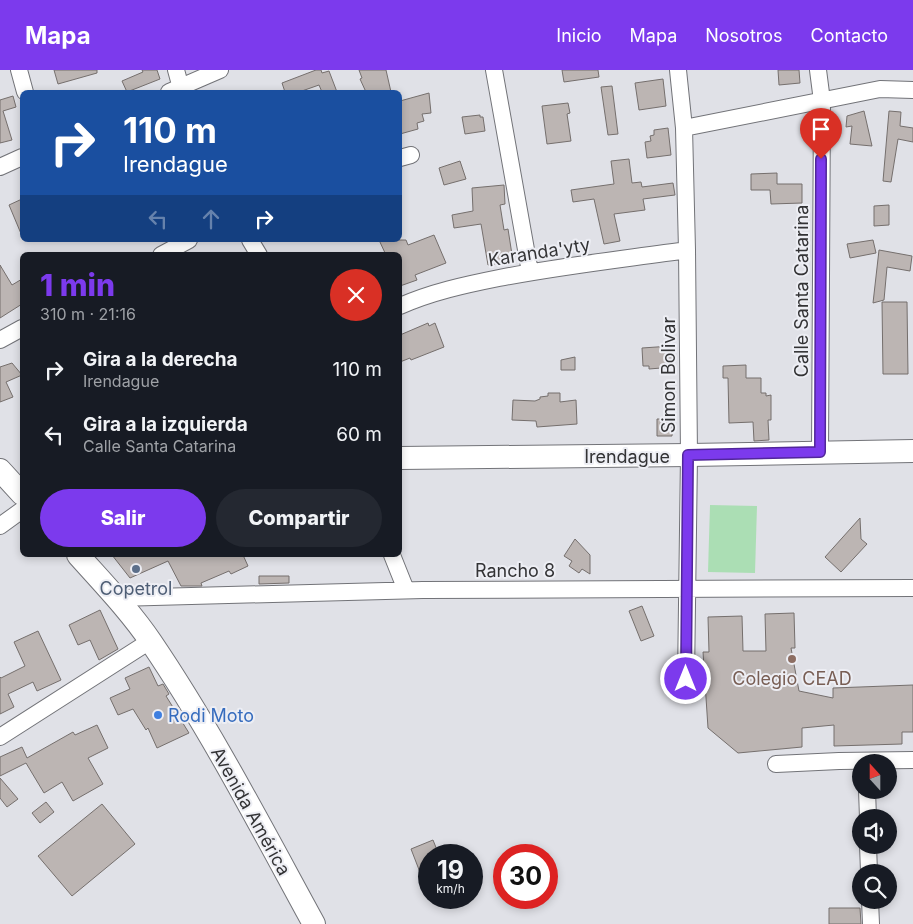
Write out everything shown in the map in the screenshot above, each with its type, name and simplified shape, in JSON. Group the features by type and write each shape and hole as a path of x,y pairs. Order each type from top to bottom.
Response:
{"street":[{"path":"19,70 24,90"},
{"path":"176,70 177,90"},
{"path":"179,90 220,70"},
{"path":"494,70 530,272"},
{"name":"Simon Bolivar","path":"678,70 684,128 687,250 686,679"},
{"name":"Calle Santa Catarina","path":"818,70 822,101 820,452"},
{"path":"684,128 880,89 913,90"},
{"path":"0,167 20,158"},
{"path":"167,252 185,242"},
{"name":"Karanda'yty","path":"402,305 422,296 446,289 530,272 687,250"},
{"path":"0,340 20,329"},
{"name":"Irendague","path":"402,458 913,451"},
{"path":"0,470 20,492"},
{"path":"0,526 20,511"},
{"name":"Avenida América","path":"80,557 117,598 150,641 203,725 314,924"},
{"path":"393,557 406,590"},
{"name":"Rancho 8","path":"117,598 406,590 913,588"},
{"path":"0,737 150,641"},
{"path":"898,760 913,760"},
{"path":"776,764 852,761"},
{"path":"870,909 871,924"}],"green space":[{"path":"710,505 757,506 755,573 708,572"}],"building":[{"path":"54,70 97,70 97,73 58,84"},
{"path":"142,70 157,70 160,79 132,90 126,90 122,81 143,72"},
{"path":"316,70 321,70 322,73 329,71 336,90 321,90 319,85 305,90 284,90 282,83"},
{"path":"359,70 386,70 391,90 365,90 360,79 362,78"},
{"path":"562,70 598,70 599,77 564,82"},
{"path":"778,70 799,70 800,83 779,85"},
{"path":"663,79 666,106 639,110 635,83"},
{"path":"612,86 618,134 608,135 601,87"},
{"path":"429,93 431,113 422,114 424,121 417,123 418,129 402,133 402,100"},
{"path":"13,96 16,107 3,111 12,140 0,143 0,100"},
{"path":"568,103 570,113 567,114 571,141 547,144 542,106"},
{"path":"864,111 872,146 850,144 852,126 846,127 847,116"},
{"path":"889,111 901,112 900,126 913,128 913,142 898,139 891,182 883,181"},
{"path":"480,115 480,117 483,117 485,131 465,134 462,117"},
{"path":"668,128 671,155 647,158 645,142 651,141 650,136 654,135 654,130"},
{"path":"629,159 632,183 641,182 642,187 673,183 675,195 643,199 645,210 614,214 620,241 604,244 594,199 573,202 571,190 614,184 611,161"},
{"path":"460,161 466,179 444,185 439,168"},
{"path":"777,173 777,184 802,184 802,203 771,204 770,190 751,190 751,174"},
{"path":"504,185 505,204 500,205 504,230 508,229 513,261 488,265 481,224 454,228 452,215 473,211 472,188"},
{"path":"20,200 20,231 9,205"},
{"path":"889,205 889,225 874,226 874,206"},
{"path":"434,235 446,263 415,275 417,280 402,285 402,252 385,252 380,242 402,242 402,240 406,240 408,245"},
{"path":"873,240 876,253 850,258 847,244"},
{"path":"879,250 912,256 910,271 887,267 884,300 873,303"},
{"path":"0,265 12,285 20,280 20,305 0,318"},
{"path":"882,302 907,302 908,374 883,374"},
{"path":"428,323 429,326 435,323 444,347 411,360 410,358 402,361 402,334"},
{"path":"671,346 673,367 649,369 649,366 643,366 642,348"},
{"path":"575,357 575,370 561,370 561,360"},
{"path":"12,363 20,373 20,376 6,382 13,397 0,402 0,367"},
{"path":"746,365 746,378 761,378 761,393 766,393 766,396 771,395 771,420 768,420 769,440 754,441 753,422 729,423 728,378 723,378 723,366"},
{"path":"548,393 560,393 560,402 576,400 577,424 537,427 536,421 512,420 513,400 535,401 540,399 540,397 548,396"},
{"path":"657,419 672,419 672,436 657,436"},
{"path":"860,518 861,539 867,544 841,572 825,557"},
{"path":"575,539 590,555 590,574 582,569 579,573 569,566 572,561 564,556"},
{"path":"114,557 244,557 248,566 231,574 229,571 201,583 202,586 181,586 168,561 130,578"},
{"path":"259,576 289,576 289,583 259,584"},
{"path":"642,606 654,636 641,641 629,611"},
{"path":"100,610 118,649 99,660 90,640 78,645 69,625"},
{"path":"794,613 795,648 791,648 799,691 833,698 833,688 913,685 913,732 902,732 902,744 834,746 834,725 802,728 802,747 738,753 708,728 703,652 709,652 708,617 742,616 743,651 766,651 765,614"},
{"path":"38,631 61,680 37,691 33,682 8,694 14,707 0,714 0,677 25,666 14,642"},
{"path":"149,667 158,686 163,684 169,694 166,696 189,733 157,748 148,728 146,730 133,709 118,715 110,698 130,689 125,678"},
{"path":"97,725 108,748 88,758 103,784 73,801 62,782 44,793 26,763 0,776 0,757 22,747 27,758 73,732 75,735"},
{"path":"0,778 18,799 7,807 0,798"},
{"path":"46,802 54,812 40,823 32,813"},
{"path":"102,804 135,844 72,896 38,856"},
{"path":"433,840 435,844 423,844"},
{"path":"418,846 418,867 411,849"},
{"path":"829,908 860,909 861,924 829,924"}],"place":[{"name":"Copetrol","path":"136,569"},
{"name":"Colegio CEAD","path":"792,659"},
{"name":"Rodi Moto","path":"158,715"}],"route":[{"path":"686,679 688,455 820,452 821,159"}]}
